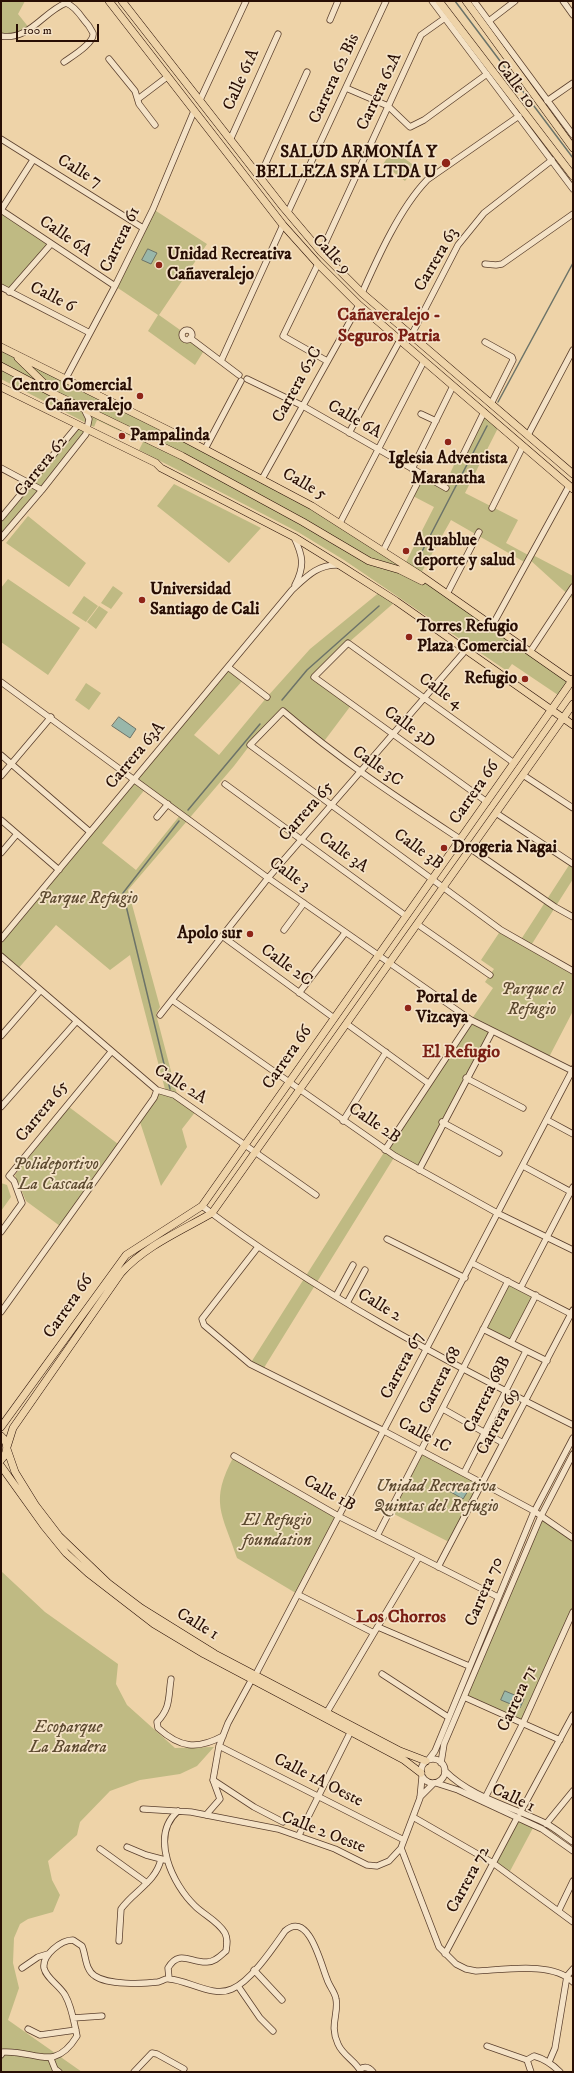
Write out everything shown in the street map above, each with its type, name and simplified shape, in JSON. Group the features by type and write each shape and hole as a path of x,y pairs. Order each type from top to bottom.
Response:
{"main road":[{"name":"Calle 9","path":"109,1 168,78 238,165 283,225 318,264 359,305 571,487"},
{"name":"Calle 9","path":"122,1 286,210 321,252 362,293 573,474"},
{"name":"Calle 10","path":"440,1 468,43 540,138 573,176"},
{"name":"Calle 10","path":"466,1 484,19 573,148"},
{"path":"157,46 158,65"},
{"path":"168,78 188,84"},
{"path":"238,165 240,150"},
{"path":"264,200 286,210"},
{"name":"Calle 5","path":"1,347 66,378 262,478 340,523 447,594 573,681"},
{"path":"14,354 56,395"},
{"path":"1,366 84,409 182,456 303,522 369,561 400,570 447,594"},
{"path":"430,366 452,370"},
{"path":"463,380 470,400"},
{"path":"1,383 48,410"},
{"path":"1,387 169,468 295,534 398,599 573,725"},
{"path":"156,463 161,468 294,537 396,601 465,651 502,674"},
{"name":"Carrera 66","path":"1,1427 126,1254 143,1242 187,1217 202,1206 573,681"},
{"name":"Carrera 66","path":"1,1460 7,1448 13,1428 125,1268 132,1260 149,1249 212,1213 573,704"},
{"name":"Calle 1","path":"1,1436 7,1448 15,1472 36,1506 59,1536 108,1583 141,1608 182,1635 351,1732 404,1760 421,1775"},
{"name":"Calle 1","path":"1,1466 44,1526 66,1553 88,1573 154,1624 199,1651 327,1712 407,1754 428,1760"}],"street":[{"path":"200,100 246,1"},
{"path":"330,20 338,1"},
{"name":"Carrera 62 Bis","path":"286,210 346,88 386,1"},
{"name":"Calle 10","path":"432,1 468,43 487,74 519,116 540,138 552,160 573,189"},
{"name":"Calle 10","path":"474,1 484,19 573,135"},
{"path":"484,19 514,1"},
{"path":"563,1 573,15"},
{"path":"1,36 10,37 24,33 56,7 66,2 70,4 93,34 88,44 64,62"},
{"name":"Carrera 62A","path":"321,252 421,35 445,18"},
{"name":"Calle 61A","path":"231,138 278,34"},
{"path":"109,59 135,91 139,104 155,125"},
{"path":"260,176 307,72"},
{"path":"346,88 388,106 410,127 424,120 487,74"},
{"path":"138,99 168,78"},
{"path":"548,101 573,83"},
{"name":"Carrera 61","path":"66,378 115,286 143,228 194,111"},
{"path":"362,293 400,218 416,191 427,180 519,116"},
{"name":"Calle 7","path":"1,139 143,228"},
{"path":"1,210 33,160"},
{"name":"Carrera 63","path":"411,336 458,245 484,213 552,160"},
{"name":"Calle 6A","path":"1,210 115,286"},
{"path":"486,264 502,264 573,214"},
{"path":"221,361 283,225"},
{"path":"9,292 51,244"},
{"path":"318,264 283,336 327,361"},
{"name":"Calle 6","path":"1,287 90,333"},
{"name":"Carrera 62C","path":"262,478 359,305"},
{"name":"Calle 6A","path":"190,338 242,378 303,406 446,488"},
{"path":"349,433 400,340"},
{"path":"486,342 512,357 513,360 491,404"},
{"path":"528,435 573,350"},
{"path":"340,523 377,449 424,361"},
{"path":"205,449 242,378"},
{"path":"412,469 453,386"},
{"name":"Carrera 62","path":"1,538 42,490 88,430 89,419 84,409"},
{"path":"462,457 484,412"},
{"path":"421,414 436,421"},
{"name":"Carrera 62","path":"1,518 78,425"},
{"path":"492,508 523,446"},
{"path":"1,468 42,490"},
{"path":"383,551 422,474"},
{"path":"492,626 571,487"},
{"path":"447,594 479,532"},
{"name":"Carrera 63A","path":"292,590 302,573 302,554 294,537"},
{"name":"Carrera 63A","path":"1,939 292,590 312,571 328,566 341,566"},
{"path":"530,652 573,587"},
{"name":"Calle 3D","path":"348,643 314,677 487,802"},
{"name":"Calle 4","path":"348,643 514,763"},
{"name":"Carrera 65","path":"160,1015 268,878 465,651"},
{"path":"228,667 267,697"},
{"name":"Calle 3","path":"1,682 268,878 471,1020 492,1032 573,1071"},
{"name":"Calle 3B","path":"283,711 250,745 501,930 573,971"},
{"name":"Calle 3C","path":"283,711 322,744 360,773 460,839"},
{"path":"1,776 51,718"},
{"path":"1,755 90,832"},
{"path":"523,775 573,808"},
{"name":"Calle 3A","path":"225,784 406,916"},
{"path":"157,817 168,804"},
{"path":"496,813 573,864"},
{"path":"1,820 59,870"},
{"path":"1,853 17,834"},
{"path":"471,849 555,907 573,916"},
{"path":"284,930 304,903"},
{"path":"418,924 490,975"},
{"path":"299,993 345,932"},
{"name":"Calle 2C","path":"222,936 334,1018"},
{"name":"Calle 2A","path":"1,956 157,1090 174,1095 316,1195"},
{"path":"1,1036 40,991"},
{"name":"Calle 2B","path":"172,1000 385,1150 499,1214 547,1236 573,1250"},
{"path":"385,1150 471,1020"},
{"path":"1,1108 76,1022"},
{"path":"347,1024 428,1083"},
{"path":"419,1170 442,1122 492,1032"},
{"name":"Carrera 65","path":"1,1232 22,1203 14,1181 9,1176 111,1052"},
{"path":"344,1121 386,1052"},
{"name":"Carrera 67","path":"213,1780 220,1746 228,1722 299,1595 573,1071"},
{"path":"466,1078 523,1108"},
{"path":"1,1312 150,1103 157,1090"},
{"path":"547,1120 573,1134"},
{"path":"442,1122 498,1153"},
{"path":"521,1287 572,1191 523,1166"},
{"name":"Calle 2","path":"202,1206 258,1247 427,1351 573,1425"},
{"path":"387,1239 465,1278"},
{"name":"Calle 1C","path":"258,1247 202,1318 203,1322 250,1364 421,1450 534,1511 543,1513 548,1521 573,1538"},
{"path":"472,1263 572,1313"},
{"path":"336,1296 353,1265"},
{"path":"347,1303 366,1270"},
{"name":"Carrera 68","path":"377,1536 508,1281"},
{"path":"511,1343 536,1295"},
{"name":"Carrera 69","path":"438,1567 572,1313"},
{"path":"484,1329 546,1361"},
{"name":"Carrera 68B","path":"464,1473 526,1351"},
{"path":"443,1409 503,1443"},
{"name":"Carrera 70","path":"428,1760 448,1717 534,1511 573,1438"},
{"name":"Carrera 70","path":"441,1763 444,1744 464,1697 543,1513 573,1454"},
{"name":"Calle 1B","path":"234,1456 340,1517 498,1597"},
{"path":"327,1712 419,1557"},
{"path":"299,1595 374,1633"},
{"name":"Carrera 71","path":"485,1798 523,1723 573,1612"},
{"path":"378,1627 469,1666"},
{"path":"382,1674 448,1717"},
{"path":"171,1679 168,1707 166,1713 158,1722 158,1728 172,1740 185,1744 202,1744 223,1736"},
{"path":"464,1697 560,1740"},
{"path":"520,1813 573,1715"},
{"path":"299,1835 317,1796 351,1732"},
{"name":"Calle 1A Oeste","path":"220,1746 317,1796 403,1844"},
{"path":"420,1798 435,1783 442,1779 445,1771 441,1763 435,1759 428,1760 422,1766 420,1798 403,1844 436,1939 445,1954 456,1964 466,1969 476,1971 549,1970 567,1976 573,1982"},
{"name":"Calle 1","path":"445,1771 461,1785 485,1798 546,1824 573,1842"},
{"path":"421,1775 427,1782 435,1783"},
{"path":"206,1815 220,1799 213,1780"},
{"path":"213,1780 254,1807 283,1822"},
{"name":"Calle 1","path":"435,1783 458,1790 542,1830 573,1851"},
{"path":"546,1824 573,1791"},
{"name":"Calle 2 Oeste","path":"143,1809 178,1811 206,1815 278,1829 299,1835 335,1849 372,1867 389,1861 403,1844"},
{"path":"119,1941 121,1909 147,1883 160,1867 164,1860 166,1827 168,1821 178,1811"},
{"path":"413,1817 493,1863 559,1910 573,1922"},
{"name":"Carrera 72","path":"445,1954 517,1818"},
{"path":"127,1847 146,1856 164,1860"},
{"path":"100,1849 147,1883"},
{"path":"164,1860 179,1889 195,1906 220,1926 227,1937 226,1951 217,1959 206,1962 184,1958 177,1959 168,1968 169,1978"},
{"path":"559,1910 573,1881"},
{"path":"22,1968 38,1957 48,1954 63,1942 73,1940 82,1946 90,1971 100,1979 121,1983 158,1982 169,1978 199,1988 219,1991 230,1990 238,1986 254,1970 290,1927 295,1926 303,1929 310,1938 336,1999 333,2026 338,2044 344,2055 361,2071 364,2067 373,2072"},
{"path":"1,2054 3,2052 14,2051 39,2059 51,2059 66,2053 71,2048 77,2036 73,2018 65,1995 46,1974 44,1963 48,1954"},
{"path":"549,2062 555,2048 567,1976 573,1969"},
{"path":"254,1970 282,2000"},
{"path":"238,1986 260,2018 273,2031"},
{"path":"73,2018 102,2016"},
{"path":"28,2029 40,2035 76,2030"},
{"path":"487,2046 527,2060 534,2056 549,2062 560,2072"},
{"path":"134,2072 152,2053 184,2069"},
{"path":"51,2059 55,2069 59,2072"},
{"path":"527,2060 530,2072"}],"green space":[{"path":"1,1 25,1 18,14 30,29 24,33 1,36"},
{"path":"393,150 416,167 405,181 383,164"},
{"name":"Unidad Recreativa Cañaveralejo","path":"153,209 207,244 159,315 183,332 182,336 184,339 205,349 195,365 148,331 158,315 115,286"},
{"path":"1,210 51,244 9,292 1,287"},
{"path":"1,347 262,479 406,562 434,507 411,495 422,474 444,487 458,456 461,457 484,412 499,426 465,493 518,520 506,543 573,576 573,599 529,559 526,563 451,520 420,575 572,681 561,697 512,664 507,671 344,560 298,532 139,450 143,442 97,420 94,427 1,379"},
{"path":"78,425 88,430 1,538 1,518"},
{"path":"174,484 261,528 229,563 157,506"},
{"path":"28,516 86,563 69,587 6,543"},
{"path":"8,579 80,628 48,675 1,642 1,588"},
{"path":"113,586 123,593 111,609 101,603"},
{"name":"Parque Refugio","path":"381,591 396,601 348,643 314,676 352,704 322,744 283,711 250,745 234,766 128,890 160,1007 156,1014 178,1098 196,1111 182,1129 187,1147 161,1186 139,1119 157,1090 166,1093 130,955 110,970 56,925 17,970 1,956 1,939 228,667 244,679 194,735 219,755 267,697 310,649","holes":["146,788 181,814 136,870 102,843"]},
{"path":"84,596 98,606 86,622 72,613"},
{"path":"99,606 108,612 96,629 87,622"},
{"path":"86,683 101,693 89,710 75,700"},
{"name":"Parque el Refugio","path":"573,859 573,879 530,947 573,971 573,1011 548,1059 491,1032 419,1170 395,1156 262,1371 250,1364 428,1083 493,988 485,982 494,969 481,960 501,930 520,941"},
{"name":"Polideportivo La Cascada","path":"69,1107 118,1144 60,1226 26,1201 15,1175"},
{"path":"1,1183 7,1185 11,1197 1,1211"},
{"path":"508,1281 536,1295 511,1343 484,1329"},
{"name":"Unidad Recreativa Quintas del Refugio","path":"421,1450 482,1483 451,1543 390,1512"},
{"name":"El Refugio foundation","path":"234,1456 340,1517 299,1595 237,1558 220,1507 222,1485 226,1472"},
{"path":"541,1516 573,1538 573,1612 523,1723 464,1697"},
{"name":"Ecoparque La Bandera","path":"1,1571 45,1612 118,1664 116,1684 127,1705 175,1748 214,1747 197,1766 180,1774 140,1780 110,1791 80,1822 77,1835 48,1861 52,1880 60,1895 53,1912 28,1919 20,1924 14,1938 13,1963 19,1988 8,2020 82,2072 1,2072"},
{"path":"517,1818 534,1826 509,1873 493,1863"}],"shaded area":[{"path":"148,249 157,253 151,264 142,260"},
{"path":"119,717 136,729 130,738 112,726"},
{"path":"454,1483 468,1491 463,1499 449,1491"},
{"path":"505,1691 524,1699 520,1708 501,1700"}],"waterway":[{"path":"455,1 573,158"},
{"path":"498,402 573,263"},
{"path":"416,563 487,426"},
{"path":"282,700 307,670 379,606"},
{"path":"188,810 260,724"},
{"path":"170,1089 123,893 179,821"}],"place":[{"name":"SALUD ARMONÍA Y BELLEZA SPA LTDA U","path":"446,163"},
{"name":"Unidad Recreativa Cañaveralejo","path":"159,265"},
{"name":"Centro Comercial Cañaveralejo","path":"140,396"},
{"name":"Pampalinda","path":"122,436"},
{"name":"Iglesia Adventista Maranatha","path":"448,442"},
{"name":"Aquablue deporte y salud","path":"406,551"},
{"name":"Universidad Santiago de Cali","path":"142,600"},
{"name":"Torres Refugio Plaza Comercial","path":"409,637"},
{"name":"Refugio","path":"525,679"},
{"name":"Drogeria Nagai","path":"444,848"},
{"name":"Apolo sur","path":"250,934"},
{"name":"Portal de Vizcaya","path":"408,1008"}],"district":[{"name":"Cañaveralejo - Seguros Patria","path":"389,326"},
{"name":"El Refugio","path":"461,1053"},
{"name":"Los Chorros","path":"401,1618"}]}
